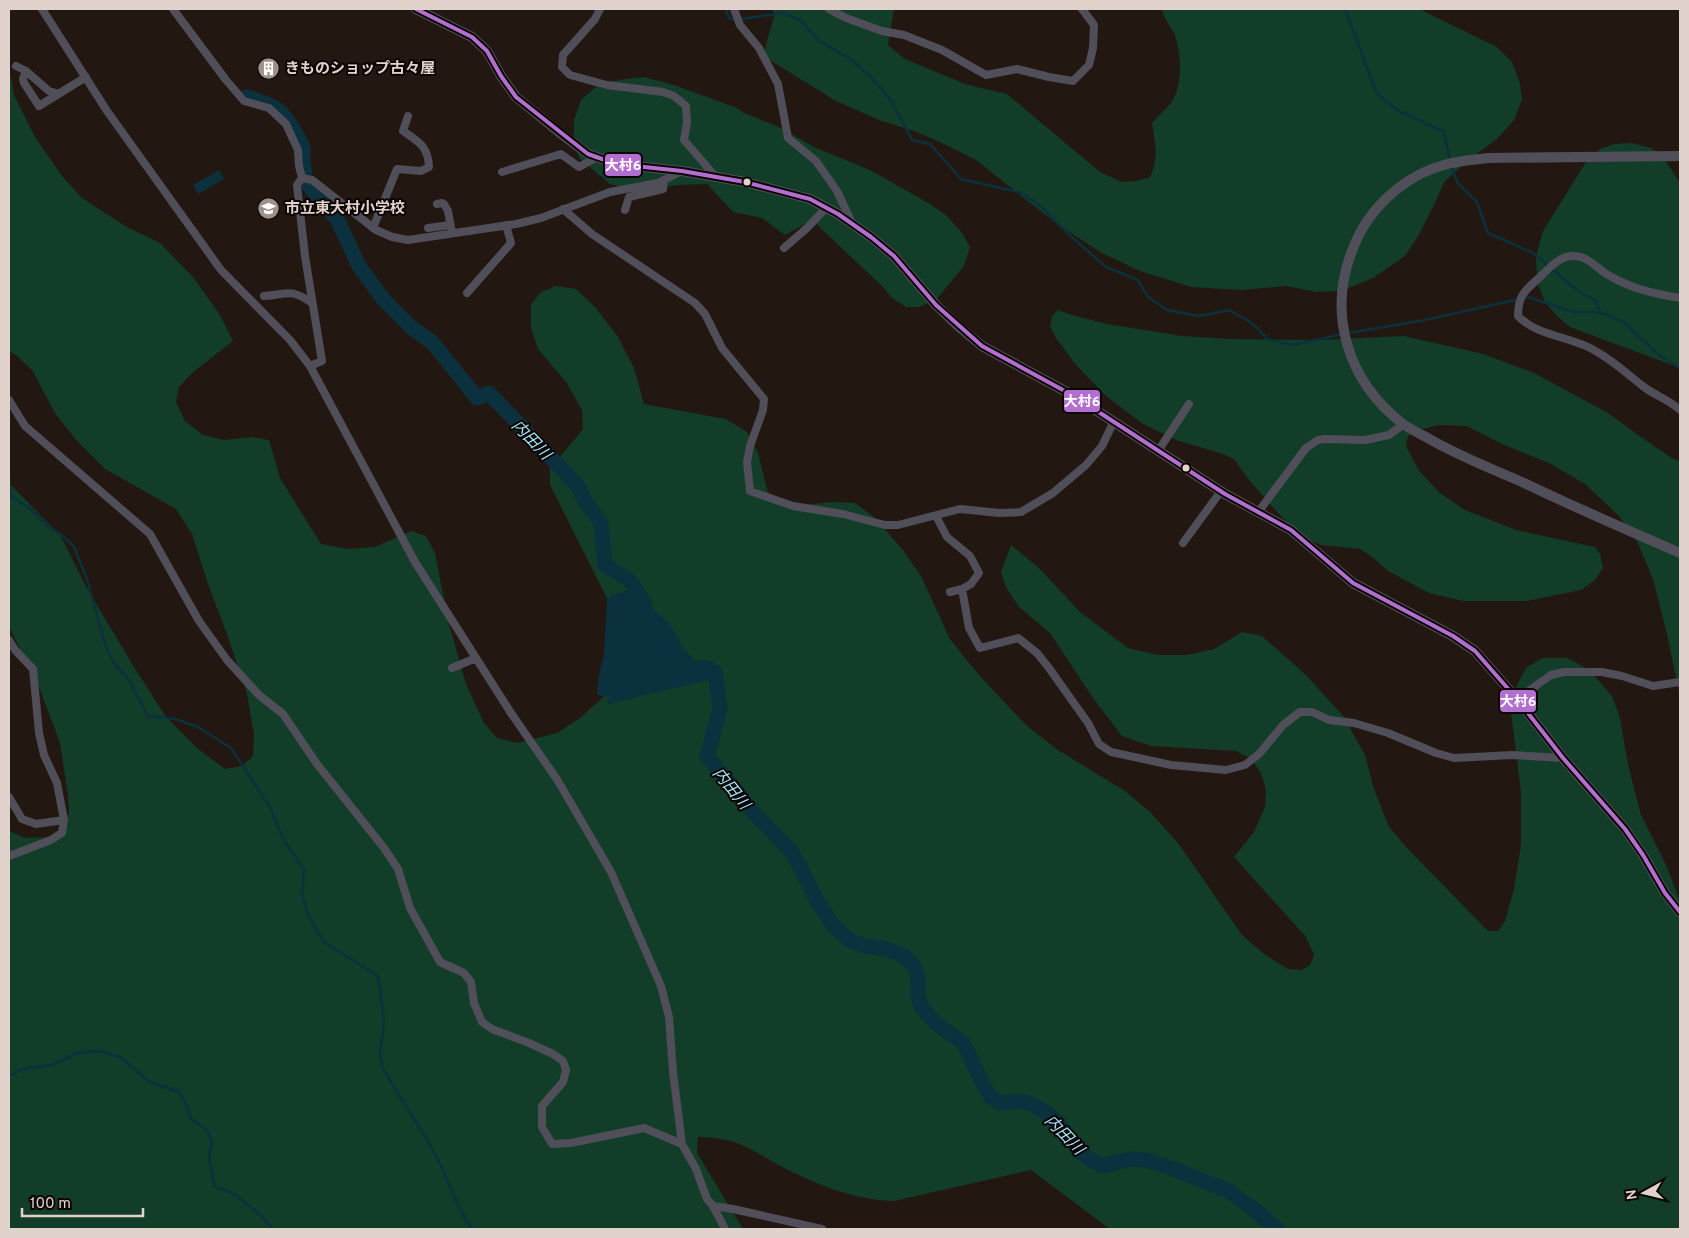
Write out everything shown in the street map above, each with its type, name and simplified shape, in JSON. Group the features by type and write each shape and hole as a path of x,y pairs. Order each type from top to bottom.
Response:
{"street":[{"path":"42,9 107,111 221,270 290,340 310,366 415,562 558,781 611,872 661,986 669,1017 673,1072 682,1144 693,1161 707,1199 713,1206 725,1229"},
{"path":"173,9 244,101 269,108 286,124 298,150 302,178"},
{"path":"416,9 472,37 487,51 516,97 588,154 616,164 715,176 793,194 810,199 852,223 894,256 936,305 982,346 1074,396 1221,491 1291,530 1352,583 1453,636 1475,651 1517,699 1563,758 1625,829 1665,893 1680,912"},
{"path":"600,9 595,19 563,56 562,67 570,75 607,85 663,92 674,96 686,106 687,122 684,140 715,176"},
{"path":"829,9 846,18 882,31 904,35 942,50 986,75 1017,69 1073,81 1089,65 1093,48 1094,26 1082,9"},
{"path":"735,12 740,24 759,48 778,84 788,138 816,161 837,191 852,223"},
{"path":"16,66 26,71 49,91 59,94"},
{"path":"26,71 23,79 24,83 39,106 86,77"},
{"path":"374,228 397,169 421,171 429,167 427,152 423,146 403,131 408,116"},
{"path":"502,172 561,154 579,167 597,157"},
{"path":"1680,156 1488,158 1442,166 1415,177 1393,192 1368,220 1354,245 1345,271 1342,302 1344,331 1352,360 1374,397 1404,424 1439,445 1609,523 1680,553"},
{"path":"428,228 451,229 506,225 541,218 610,192 658,183 682,171"},
{"path":"302,178 297,184 305,256 322,362 310,366"},
{"path":"302,178 312,180 374,228 392,237 408,240 451,229"},
{"path":"625,210 630,196 663,189 664,180"},
{"path":"438,204 442,202 446,206 451,229"},
{"path":"784,248 826,208"},
{"path":"563,209 592,234 695,303 705,314 722,348 764,399 763,410 750,446 747,462 750,491 794,506 843,514 885,525 898,525 960,509 1000,514 1021,512 1053,492 1086,465 1102,446 1114,421"},
{"path":"468,293 511,243 506,225"},
{"path":"1680,298 1647,292 1610,276 1583,257 1572,256 1562,258 1546,271 1523,293 1518,304 1518,316 1524,323 1588,347 1626,371 1646,388 1680,410"},
{"path":"264,296 293,292 312,303"},
{"path":"9,400 25,426 150,534 199,621 227,660 260,695 283,714 317,764 384,848 398,870 410,908 440,962 464,974 471,982 474,1003 482,1022 492,1029 553,1054 563,1061 566,1070 563,1082 542,1106 542,1127 552,1144 571,1143 644,1128 682,1144"},
{"path":"1158,451 1189,404"},
{"path":"1259,511 1306,448 1318,440 1366,440 1388,435 1404,424"},
{"path":"1183,543 1221,491"},
{"path":"936,516 947,537 970,556 980,573 970,584 962,589 950,592"},
{"path":"962,589 969,628 980,648 1018,638 1037,653 1069,694 1088,722 1099,744 1111,752 1171,765 1226,770 1245,765 1260,753 1283,724 1300,712 1312,712 1329,720 1354,723 1388,733 1436,753 1454,758 1512,755 1563,758"},
{"path":"9,640 15,650 33,669 39,733 44,755 57,783 64,820 62,833 51,840 9,856"},
{"path":"452,668 476,658"},
{"path":"1517,699 1550,675 1564,672 1602,672 1653,686 1680,682"},
{"path":"9,797 22,819 36,824 64,820"},
{"path":"9,849 25,850"},
{"path":"713,1206 822,1229"}],"green space":[{"path":"773,9 894,9 888,45 905,59 965,84 1007,94 1100,172 1122,182 1137,181 1150,177 1155,164 1152,123 1171,103 1178,88 1179,50 1174,33 1162,9 1419,9 1497,47 1512,62 1520,83 1522,100 1514,120 1497,139 1467,161 1444,182 1420,233 1405,256 1373,278 1341,291 1317,292 1286,286 1242,290 1191,287 1137,270 1100,252 1053,221 976,160 914,131 879,120 836,101 763,56 774,16"},
{"path":"9,68 14,95 35,137 62,176 82,198 127,227 160,243 193,277 220,315 233,341 192,373 179,387 176,402 185,421 203,435 224,440 252,437 269,440 280,478 321,544 349,549 375,547 411,531 426,536 435,553 449,624 466,684 484,723 497,738 517,743 557,733 580,718 603,697 616,678 608,600 550,485 550,469 583,429 582,410 566,382 538,349 531,328 531,304 541,292 556,286 576,289 596,308 618,337 634,368 644,404 726,419 747,432 758,453 767,489 773,502 802,505 833,502 855,503 874,517 903,550 921,576 950,639 978,674 1027,726 1058,750 1125,791 1151,813 1178,843 1242,935 1264,954 1288,969 1301,970 1310,965 1314,955 1306,937 1234,857 1254,832 1265,807 1266,790 1261,773 1250,758 1236,751 1151,746 1122,736 1093,698 1050,633 1019,607 1006,587 1001,572 1011,545 1039,568 1080,612 1128,648 1158,655 1187,655 1214,649 1242,632 1262,636 1306,675 1344,717 1365,755 1374,789 1389,827 1488,931 1498,931 1505,921 1514,889 1521,845 1521,792 1511,712 1514,690 1527,667 1543,658 1567,658 1589,670 1612,696 1620,718 1628,765 1641,815 1666,865 1680,901 1680,1229 1110,1229 1031,1170 894,1201 879,1200 851,1195 824,1186 784,1168 738,1143 718,1138 698,1137 697,1153 743,1229 9,1229 9,831 25,838 48,837 61,828 69,813 60,743 39,687 9,627 9,483 60,535 89,592 166,717 197,748 225,769 242,766 253,756 254,735 247,694 192,534 176,509 105,469 76,440 55,413 32,370 9,351"},
{"path":"644,77 674,85 737,108 744,113 779,127 816,148 870,170 930,204 946,215 962,233 970,247 964,266 936,300 919,307 906,307 891,297 884,288 812,220 785,235 762,218 733,212 707,184 678,185 636,191 610,184 579,158 574,142 574,120 581,100 599,84"},
{"path":"1632,143 1651,148 1663,157 1680,183 1680,368 1570,327 1545,302 1537,282 1536,257 1543,231 1586,162 1600,149 1615,144"},
{"path":"1058,310 1107,324 1182,336 1229,339 1318,340 1404,336 1483,354 1534,373 1608,413 1672,458 1680,461 1680,697 1653,579 1637,541 1618,515 1585,484 1549,463 1502,444 1467,426 1440,425 1422,429 1408,436 1406,446 1419,471 1440,493 1465,510 1516,530 1595,547 1600,554 1603,568 1595,580 1581,590 1527,601 1463,601 1429,593 1388,571 1360,549 1321,545 1300,535 1249,480 1234,459 1176,440 1143,424 1106,396 1076,365 1056,338 1050,326 1052,316"}],"water":[{"path":"219,170 224,179 198,194 193,185"},
{"path":"637,587 655,611 670,624 682,646 697,663 713,661 721,677 608,704 610,697 597,695 599,674 604,655 607,600 611,596"}],"waterway":[{"path":"726,9 729,18 735,19"},
{"path":"1345,9 1377,94 1397,110 1444,132 1450,161"},
{"path":"740,19 784,13 801,21 821,42 849,58 870,76 892,102 912,140 930,144 961,179 1022,193 1039,205 1106,267 1138,280 1148,297 1167,310 1199,316 1229,310 1252,323 1268,339 1292,345 1343,334"},
{"name":"内田川","path":"247,97 271,106 286,118 302,146 305,172"},
{"path":"1452,167 1457,182 1477,202 1488,233 1533,253 1579,292 1595,300 1601,313"},
{"name":"内田川","path":"309,186 337,219 359,266 383,299 412,328 432,342 477,398 489,393 578,486 586,502 601,523 605,565 629,580 645,603"},
{"path":"1348,333 1425,320 1528,297 1573,312 1593,312 1608,315 1623,322 1660,356 1680,368"},
{"path":"9,479 11,496 32,510 74,547 87,579 106,647 114,663 129,680 148,716 175,719 198,727 231,748 271,809 283,839 304,869 302,894 309,917 324,942 378,976 384,1022 380,1054 382,1066 430,1145 441,1165 461,1212 472,1229"},
{"name":"内田川","path":"702,667 715,672 720,708 707,757 752,811 792,852 832,924 849,940 865,946 887,949 904,956 914,966 918,978 918,997 922,1008 937,1024 962,1042 991,1097 1001,1103 1020,1101 1044,1111 1058,1122 1080,1152 1094,1162 1103,1166 1131,1159 1147,1160 1171,1168 1229,1191 1277,1229"},
{"path":"9,1076 23,1069 52,1065 77,1053 101,1051 122,1058 148,1081 179,1092 191,1119 207,1130 212,1141 209,1157 214,1186 236,1195 260,1215 273,1229"}],"transit line":[{"name":"大村6","path":"416,9 472,37 487,51 516,97 588,154 616,164 682,171 745,182 810,199 838,214 894,256 936,305 982,346 1074,396 1225,494 1291,530 1353,583 1453,636 1475,651 1517,699 1563,758 1625,829 1665,893 1680,912"}],"place":[{"name":"きものショップ古々屋","path":"269,68"},
{"name":"市立東大村小学校","path":"269,208"}]}
